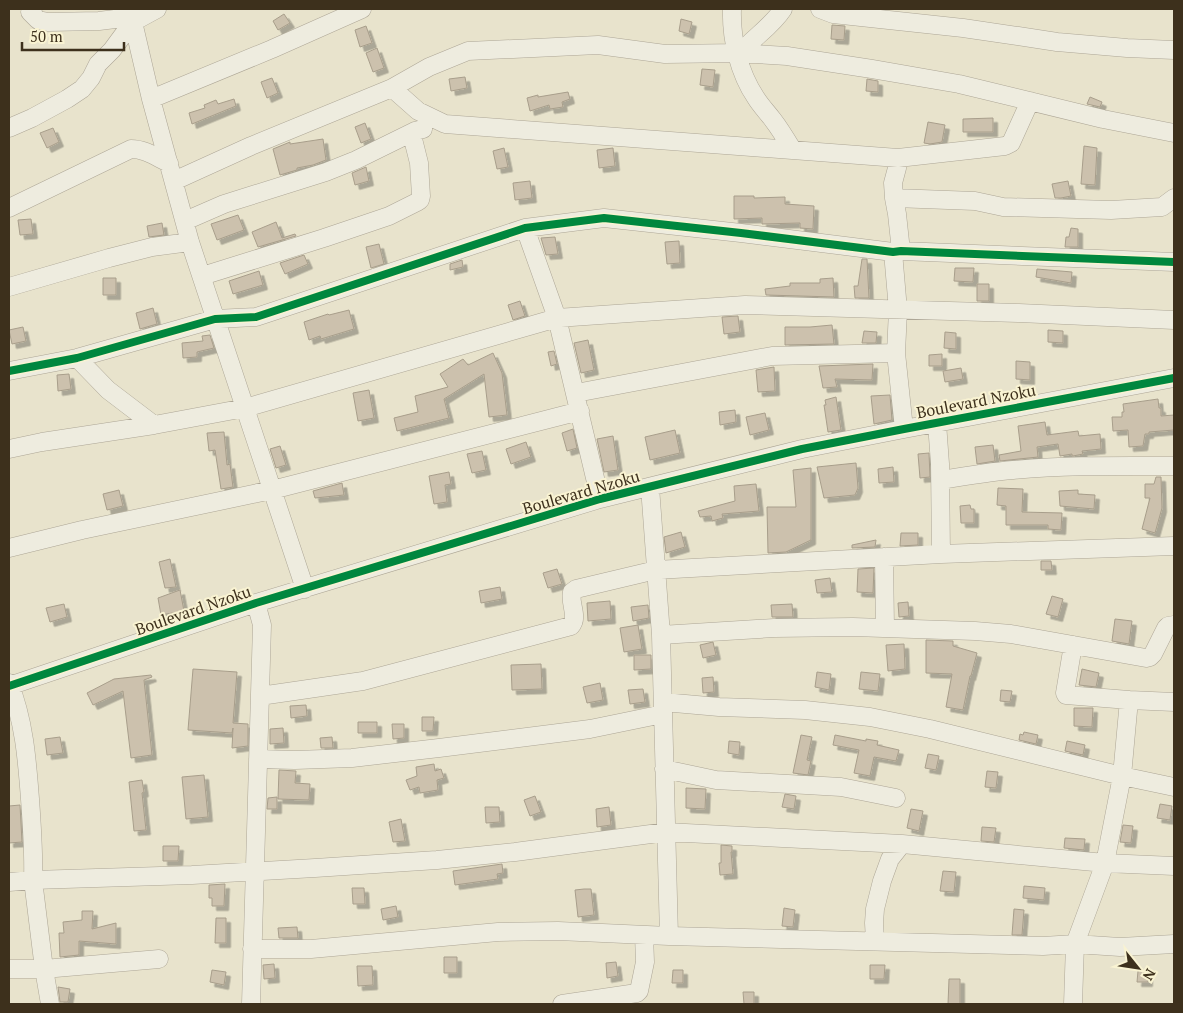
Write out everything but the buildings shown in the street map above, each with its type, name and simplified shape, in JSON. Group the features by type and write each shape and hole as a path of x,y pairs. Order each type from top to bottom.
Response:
{"street":[{"path":"33,9 30,12 38,20 48,22 99,21 157,9"},
{"path":"151,99 362,9"},
{"path":"732,9 732,20 744,79 792,149"},
{"path":"739,54 778,17 783,9"},
{"path":"820,9 833,14 963,28 1057,42 1174,50"},
{"path":"130,15 190,242 305,589"},
{"path":"9,128 68,99 82,89 91,78 98,64 112,50 126,31 130,15"},
{"path":"174,181 251,146 392,88 429,67 468,51 598,44 665,54 787,56 872,69 959,84 1102,119 1174,133"},
{"path":"392,88 418,111 445,124"},
{"path":"185,221 224,204 326,172 356,160 415,131 445,124 898,158 1008,145 1030,101"},
{"path":"202,276 389,216 420,200 419,163 413,139 415,131"},
{"path":"9,208 131,149 148,152 169,163"},
{"path":"898,158 893,183 897,214 898,310 896,353 904,429"},
{"path":"894,198 975,201 1004,207 1111,210 1162,207 1174,198"},
{"path":"9,371 77,358 215,319 256,317 525,228 604,218 897,251 1174,262"},
{"path":"525,228 557,318 600,498"},
{"path":"9,286 144,249 190,242"},
{"path":"9,449 244,408 557,318 746,305 1019,313 1174,320"},
{"path":"576,393 772,356 896,353"},
{"path":"77,358 108,390 154,425"},
{"name":"Boulevard Nzoku","path":"9,685 256,603 600,498 802,449 1174,378"},
{"path":"9,548 82,530 272,490 580,411"},
{"path":"937,423 941,480 941,554"},
{"path":"941,480 1014,470 1090,466 1174,466"},
{"path":"650,487 661,635 669,936"},
{"path":"260,696 363,681 571,626 575,619 571,597 572,592 576,589 656,570 941,554 1174,546"},
{"path":"884,557 885,628"},
{"path":"251,1004 262,625 256,603"},
{"path":"661,635 774,628 853,627 975,631 1011,634 1146,658 1153,654 1166,628 1174,625"},
{"path":"1073,645 1064,693 1066,695 1174,702"},
{"path":"9,685 21,721 27,755 32,825 33,880 50,1004"},
{"path":"1073,1004 1075,944 1105,863 1122,776 1130,700"},
{"path":"258,758 295,760 361,757 590,729 663,708 719,707 805,710 870,717 930,729 1174,787"},
{"path":"664,769 716,780 841,787 896,798"},
{"path":"9,882 192,875 437,860 515,852 666,832 902,844 1105,863 1174,866"},
{"path":"875,941 875,909 882,881 890,860 902,844"},
{"path":"252,949 311,949 498,932 558,931 669,936 1043,946 1075,944 1120,948 1174,944"},
{"path":"562,1004 601,1002 637,993 645,962 644,935"},
{"path":"9,970 44,969 159,959"}],"cycle path":[{"path":"9,371 77,358 215,319 256,317 525,228 604,218 893,252 1174,262"},
{"path":"9,686 256,603 600,499 802,449 1174,378"}]}
